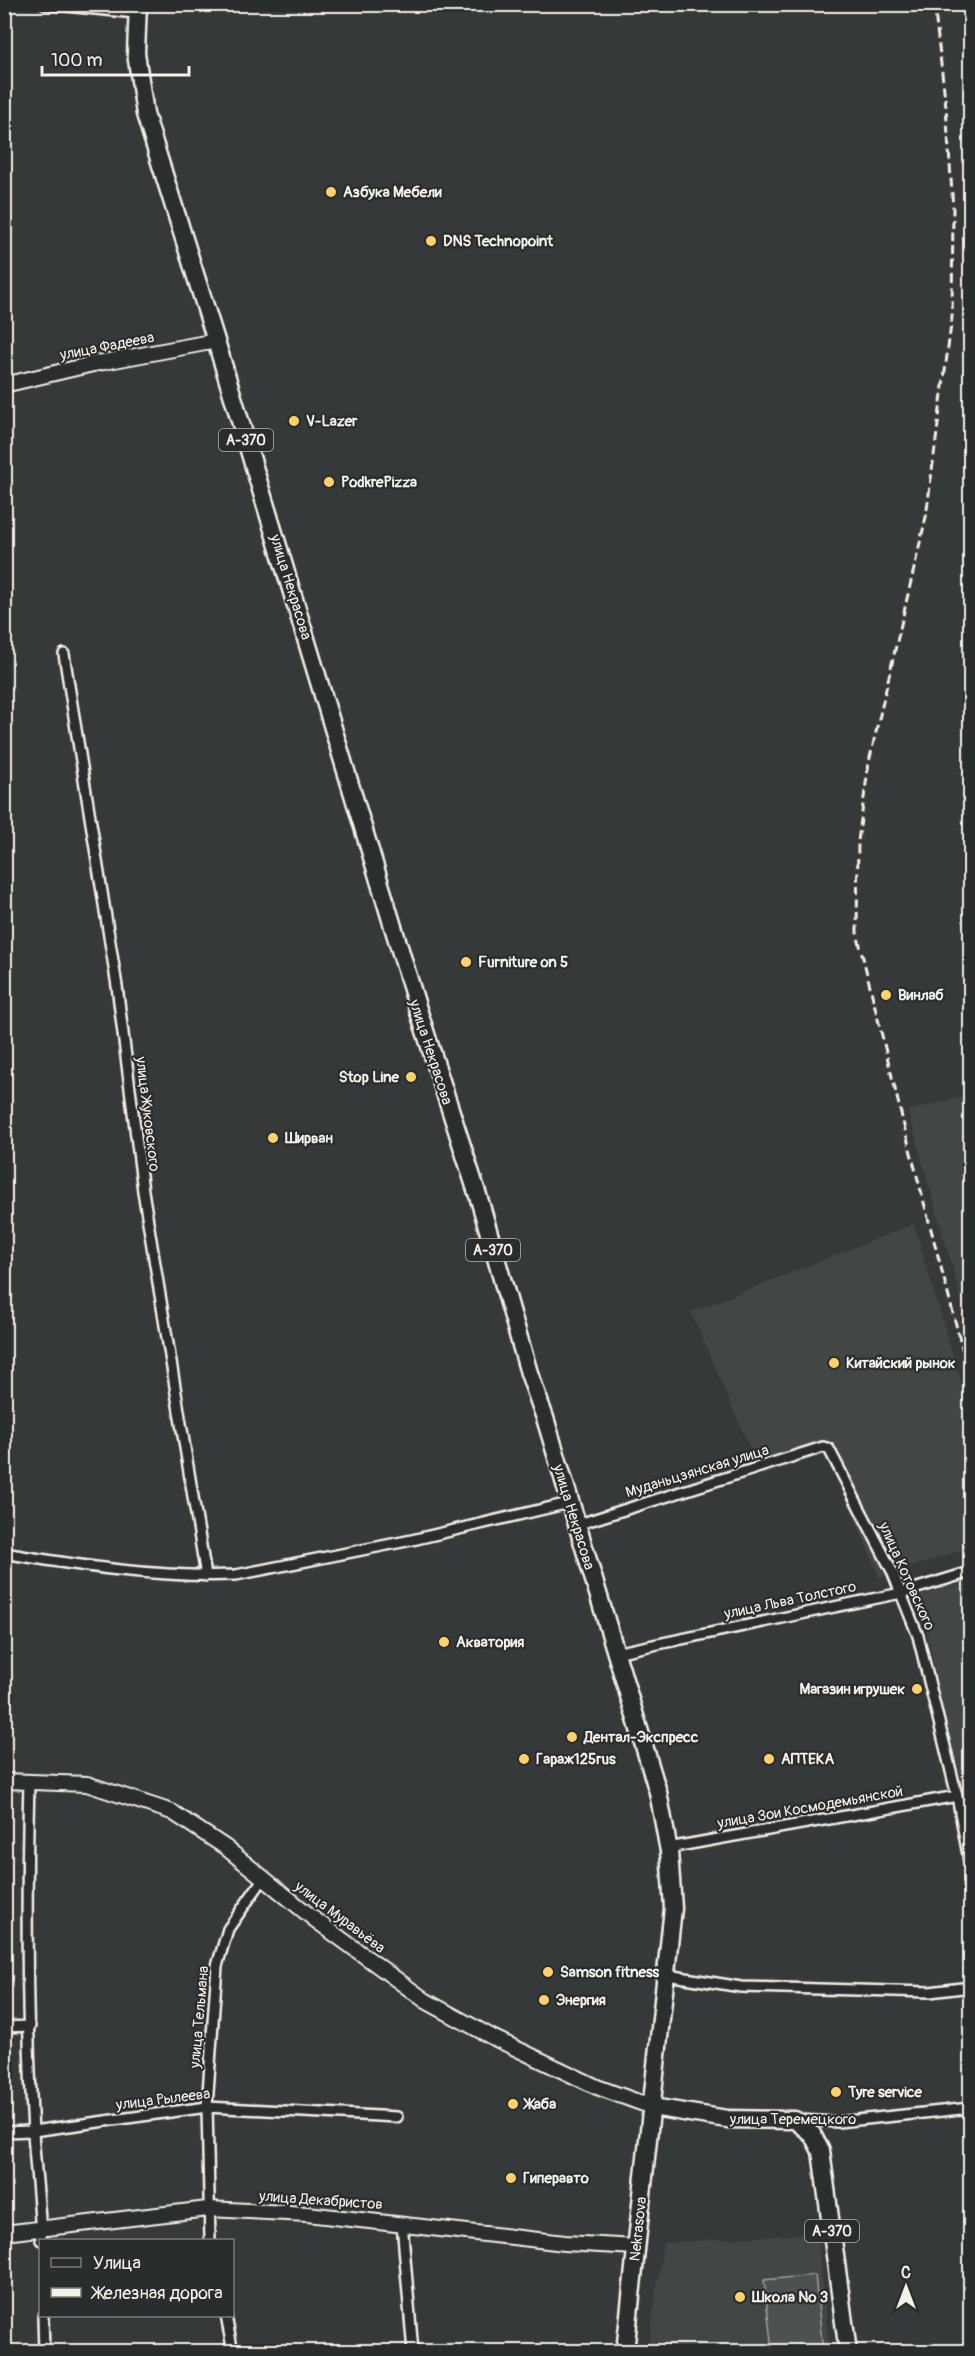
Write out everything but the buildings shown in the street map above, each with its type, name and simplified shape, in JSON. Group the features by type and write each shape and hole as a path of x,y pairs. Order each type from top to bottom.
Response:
{"highway":[{"name":"улица Некрасова","path":"137,9 136,53 145,114 417,1006 480,1202 658,1792 668,1848 673,1908 652,2107"},
{"name":"улица Теремецкого","path":"652,2107 727,2119 795,2120"},
{"name":"Nekrasova","path":"625,2352 652,2107"},
{"name":"А-370","path":"795,2120 812,2134 821,2151 848,2352"}],"street":[{"path":"45,4 137,9"},
{"name":"улица Фадеева","path":"4,385 93,364 216,341"},
{"name":"улица Жуковского","path":"64,654 117,986 142,1180 206,1576"},
{"name":"Муданьцзянская улица","path":"576,1525 823,1447 827,1448"},
{"name":"улица Котовского","path":"827,1448 832,1452 901,1593 918,1636 957,1796 970,1866"},
{"path":"4,1553 86,1566 206,1576 236,1575 412,1540 569,1503"},
{"name":"улица Льва Толстого","path":"615,1653 901,1593 970,1572"},
{"name":"улица Муравьёва","path":"4,1780 87,1784 172,1812 225,1847 364,1958 426,2001 492,2037 597,2087 652,2107"},
{"path":"29,1781 26,1892 33,2131 41,2235"},
{"name":"улица Зои Космодемьянской","path":"668,1848 957,1796"},
{"name":"улица Тельмана","path":"210,2239 207,2107 217,1966 228,1929 263,1879"},
{"path":"667,1975 741,1987 930,1992 970,1987"},
{"path":"4,2027 30,2026"},
{"name":"улица Рылеева","path":"4,2132 33,2131 207,2107 397,2117"},
{"name":"улица Теремецкого","path":"795,2120 838,2122 970,2108"},
{"name":"улица Декабристов","path":"4,2233 41,2235 111,2219 208,2209 307,2214 564,2243 636,2247"},
{"path":"402,2223 413,2352"},
{"path":"44,2317 44,2352"},
{"path":"226,2317 233,2352"}],"shaded area":[{"path":"970,1095 970,1330 908,1111"},
{"name":"Китайский рынок","path":"914,1224 970,1413 970,1547 880,1578 828,1454 762,1476 691,1312"},
{"path":"4,1428 10,1467 5,1490"},
{"path":"970,1581 970,1848 920,1596"},
{"name":"Школа № 3","path":"817,2233 830,2351 648,2352 663,2243"},
{"path":"815,2275 823,2351 772,2351 764,2280"}],"railway":[{"path":"934,4 946,107 953,208 952,317 926,517 869,762 858,841 857,933 906,1134 970,1378"}],"place":[{"name":"Азбука Мебели","path":"331,192"},
{"name":"DNS Technopoint","path":"431,241"},
{"name":"V-Lazer","path":"294,421"},
{"name":"PodkrePizza","path":"329,482"},
{"name":"Furniture on 5","path":"466,962"},
{"name":"Винлаб","path":"886,995"},
{"name":"Stop Line","path":"411,1077"},
{"name":"Ширван","path":"273,1138"},
{"name":"Китайский рынок","path":"834,1363"},
{"name":"Акватория","path":"444,1642"},
{"name":"Магазин игрушек","path":"917,1689"},
{"name":"Дентал-Экспресс","path":"572,1737"},
{"name":"Гараж125rus","path":"524,1759"},
{"name":"АПТЕКА","path":"769,1759"},
{"name":"Samson fitness","path":"548,1972"},
{"name":"Энергия","path":"544,2000"},
{"name":"Tyre service","path":"836,2092"},
{"name":"Жаба","path":"513,2104"},
{"name":"Гиперавто","path":"511,2178"},
{"name":"Школа № 3","path":"740,2297"}]}
